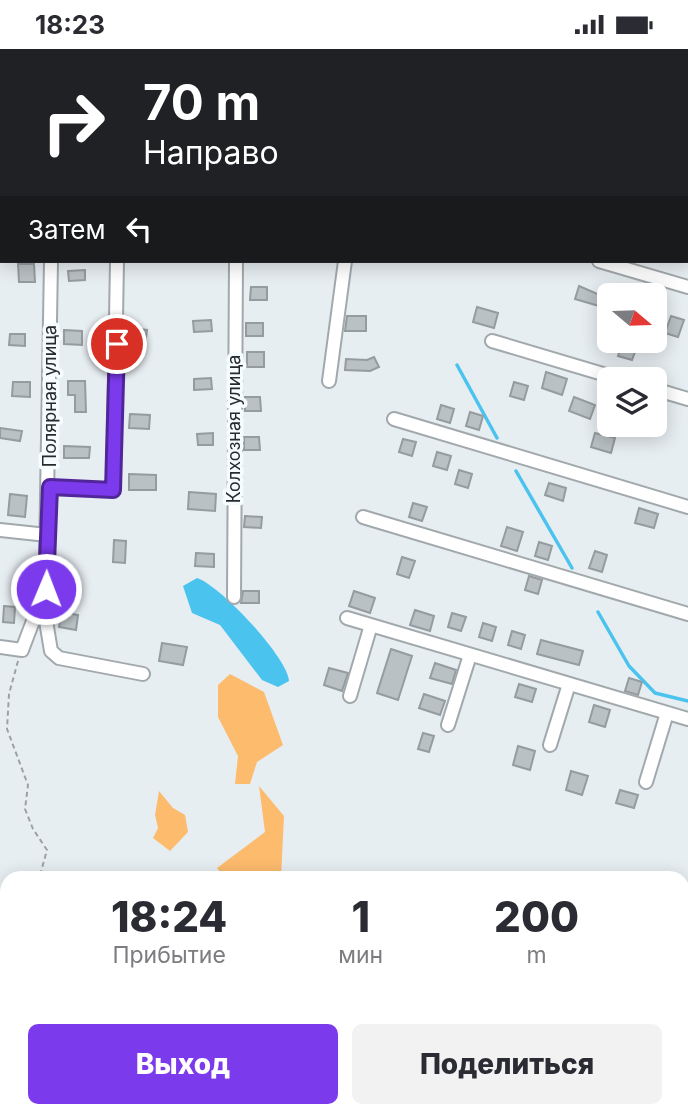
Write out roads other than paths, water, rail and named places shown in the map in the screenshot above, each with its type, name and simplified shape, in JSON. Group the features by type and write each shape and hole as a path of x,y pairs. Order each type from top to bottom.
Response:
{"street":[{"name":"Полярная улица","path":"51,263 50,487 46,615 51,650 59,658 143,674"},
{"path":"50,487 113,490 117,263"},
{"name":"Колхозная улица","path":"234,597 236,263"},
{"path":"329,381 345,263"},
{"path":"606,263 688,287"},
{"path":"492,341 597,372"},
{"path":"667,393 688,399"},
{"path":"394,419 688,507"},
{"path":"363,517 688,614"},
{"path":"0,530 47,535"},
{"path":"0,647 22,650 33,621 46,615"},
{"path":"347,618 688,719"},
{"path":"350,696 371,625"},
{"path":"448,725 470,655"},
{"path":"550,745 569,684"},
{"path":"646,782 667,713"}],"water":[{"path":"197,578 208,583 251,623 277,656 289,681 278,687 262,680 220,625 192,613 183,586"}],"waterway":[{"path":"457,365 497,438"},
{"path":"516,471 572,568"},
{"path":"598,612 629,666 655,693 688,701"}]}
